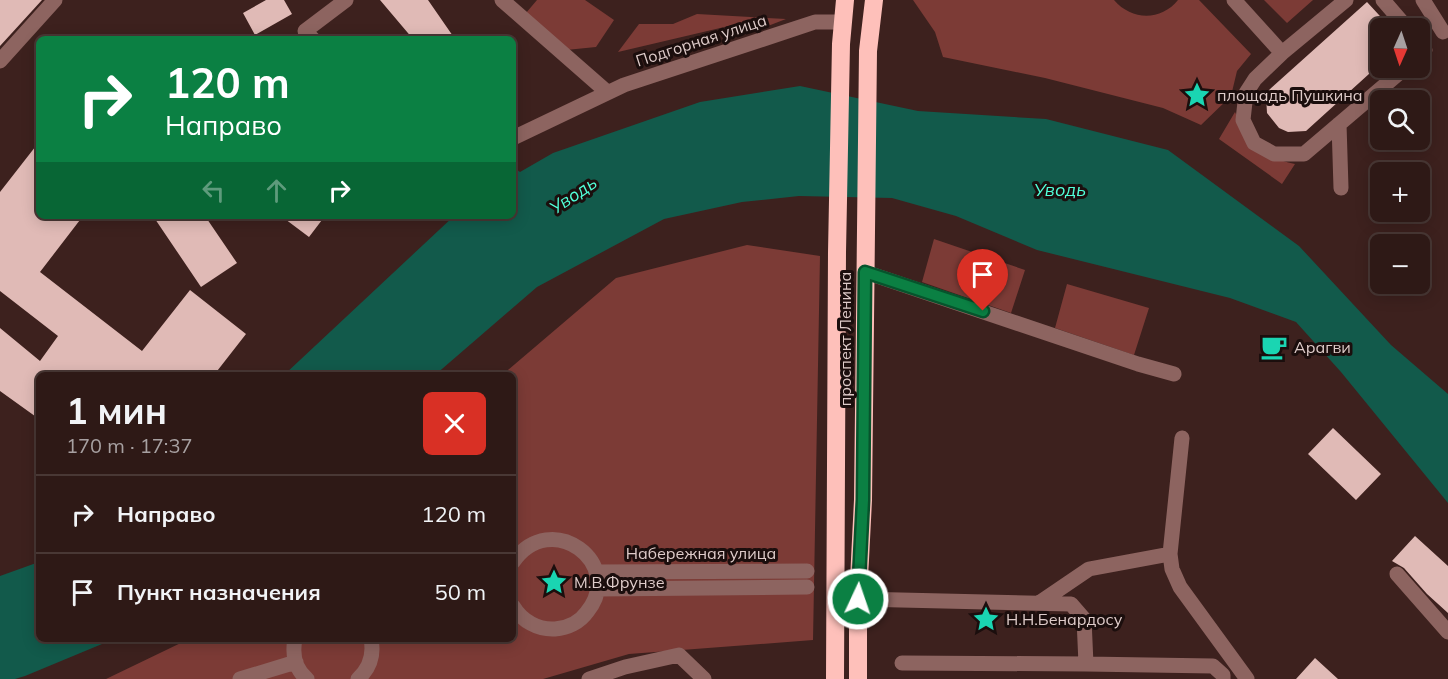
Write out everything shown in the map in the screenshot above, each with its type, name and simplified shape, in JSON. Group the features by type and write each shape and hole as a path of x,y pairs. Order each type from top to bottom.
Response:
{"highway":[{"name":"проспект Ленина","path":"835,679 837,252 841,44 845,0"},
{"name":"проспект Ленина","path":"858,679 858,599 863,500 868,51 874,0"}],"street":[{"path":"0,61 55,0"},
{"path":"310,36 305,31 345,0"},
{"path":"502,0 607,92"},
{"path":"1233,0 1282,53"},
{"path":"1346,0 1282,53 1256,79 1246,93 1243,120 1254,143 1274,154 1304,154 1393,78"},
{"path":"1383,0 1398,18"},
{"path":"1423,0 1443,32"},
{"name":"Подгорная улица","path":"516,137 607,92 814,21 843,22"},
{"path":"1339,124 1341,188"},
{"path":"865,272 1174,374"},
{"path":"1182,438 1170,554 1172,569 1180,587 1247,679"},
{"path":"516,559 526,547 535,542 555,539 575,545 591,560 596,572 597,589 589,611 565,628 543,628 533,625 516,610"},
{"path":"1039,603 1089,569 1170,554"},
{"name":"Набережная улица","path":"596,572 807,571"},
{"path":"1397,574 1448,632"},
{"name":"Набережная улица","path":"597,589 807,587"},
{"path":"858,599 1071,604 1084,619 1086,664"},
{"path":"240,679 299,674 293,647 294,642"},
{"path":"358,679 368,668 375,642"},
{"path":"589,679 625,667 679,655 704,679"},
{"path":"902,663 1213,666 1223,675 1223,679"}],"shaded area":[{"path":"537,0 585,0 614,20 596,47 566,50 526,13"},
{"path":"913,0 1114,0 1129,12 1146,16 1163,12 1178,0 1199,0 1251,54 1237,71 1231,96 1201,125 1163,108 1045,78 943,57 935,32"},
{"path":"1264,0 1313,0 1287,23"},
{"path":"697,14 786,19 760,29 750,21 618,52 639,24 673,24"},
{"path":"1235,112 1245,131 1259,146 1275,158 1295,164 1282,184 1219,139"},
{"path":"934,239 1025,270 1011,313 922,282"},
{"path":"747,245 820,256 813,640 629,654 543,679 106,679 183,642 516,642 516,372 506,372 616,278"},
{"path":"1067,284 1149,308 1134,355 1055,328"}],"water":[{"name":"Уводь","path":"800,86 918,111 1046,119 1168,150 1299,246 1391,345 1448,394 1448,503 1341,372 1296,322 1230,298 1037,250 956,216 892,198 799,196 742,202 664,219 537,287 438,372 287,372 451,219 516,219 516,169 520,172 553,153 700,102"},
{"path":"36,563 36,642 107,642 25,676 0,679 0,576"}],"building":[{"path":"0,0 42,0 0,46"},
{"path":"266,0 284,0 292,14 255,35 243,13"},
{"path":"380,0 428,0 453,36 410,36"},
{"path":"1367,2 1382,18 1370,18 1370,73 1306,131 1288,132 1279,128 1267,113 1266,96 1269,90"},
{"path":"36,146 36,219 81,219 40,272 142,351 190,290 246,334 216,372 36,372 36,417 0,391 0,328 40,361 58,336 0,291 0,192"},
{"path":"155,219 207,219 237,263 201,287"},
{"path":"285,219 323,219 309,237"},
{"path":"1333,428 1381,474 1356,500 1308,454"},
{"path":"1415,536 1448,566 1448,613 1404,568 1392,561"},
{"path":"1315,658 1338,679 1296,679"}],"place":[{"name":"площадь Пушкина","path":"1197,95"},
{"name":"Арагви","path":"1274,347"},
{"name":"М.В.Фрунзе","path":"554,582"},
{"name":"Н.Н.Бенардосу","path":"986,619"}],"route":[{"path":"858,599 863,500 865,272 983,311"}]}
